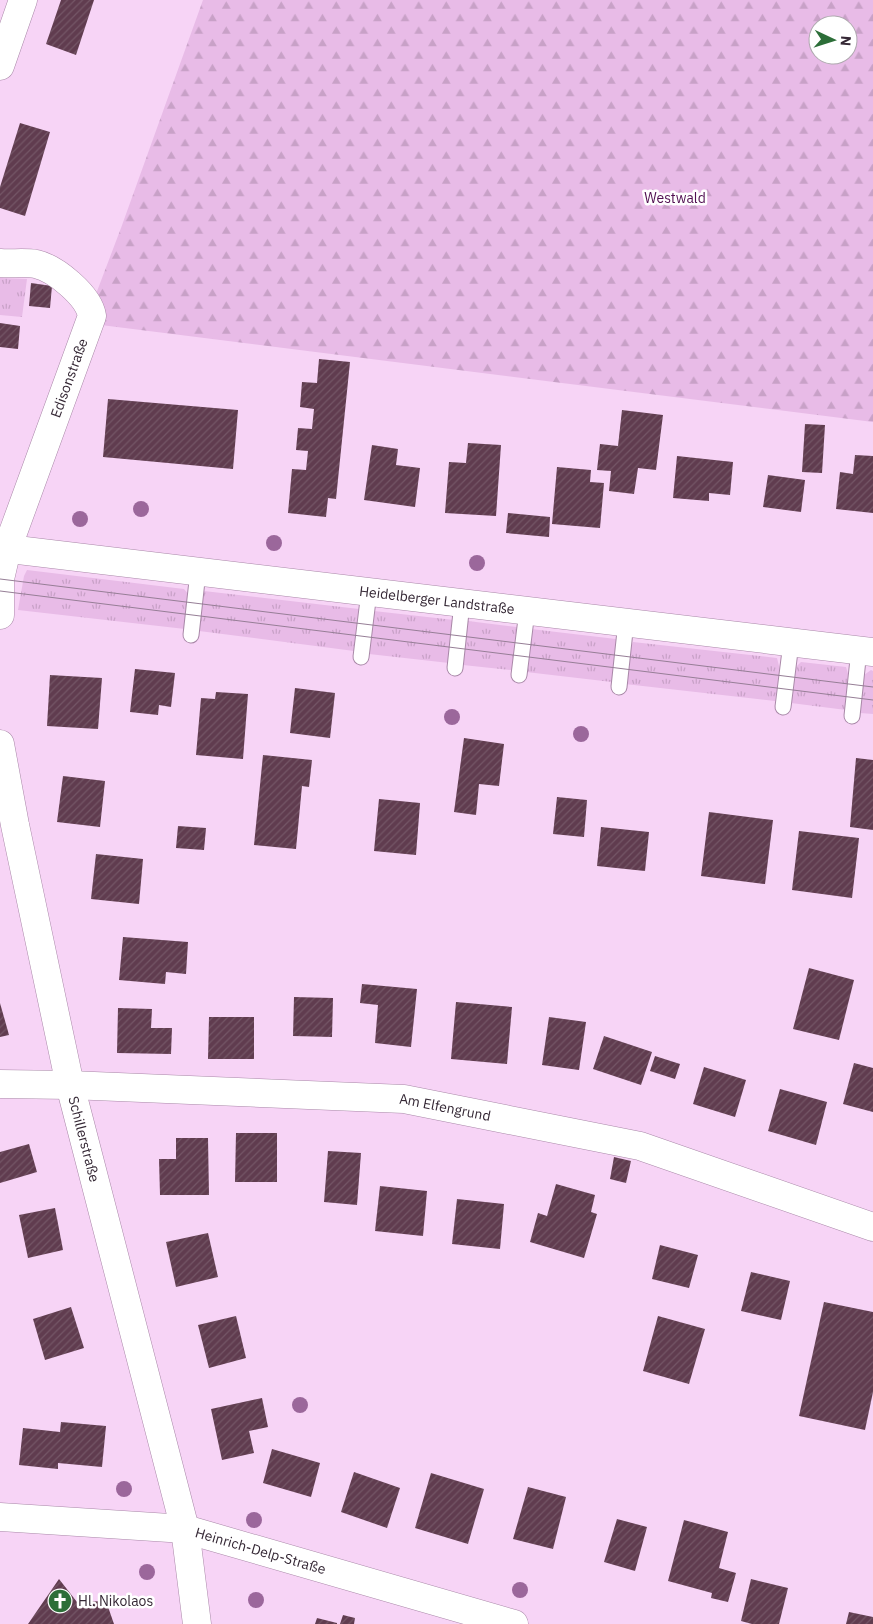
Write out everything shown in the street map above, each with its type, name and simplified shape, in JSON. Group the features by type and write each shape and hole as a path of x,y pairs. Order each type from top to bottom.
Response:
{"street":[{"path":"0,66 22,0"},
{"name":"Edisonstraße","path":"0,263 36,264 65,279 91,308 92,316 4,549"},
{"path":"0,615 0,579 4,549"},
{"name":"Heidelberger Landstraße","path":"4,549 866,651"},
{"name":"Schillerstraße","path":"0,744 15,825 70,1085 185,1530 197,1624"},
{"name":"Am Elfengrund","path":"0,1084 70,1085 404,1099 640,1146 873,1227"},
{"name":"Heinrich-Delp-Straße","path":"0,1517 185,1530 514,1624"}],"lane":[{"path":"191,635 198,572"},
{"path":"361,656 369,592"},
{"path":"455,668 462,603"},
{"path":"520,675 527,611"},
{"path":"619,687 626,622"},
{"path":"783,707 791,643"},
{"path":"852,716 866,651"}],"green space":[{"name":"Westwald","path":"203,0 873,0 873,422 85,323"},
{"path":"0,278 27,279 22,317 0,315"},
{"path":"27,570 184,589 189,595 185,629 18,610 24,576"},
{"path":"204,591 359,609 354,651 199,631"},
{"path":"374,611 454,620 449,663 369,654"},
{"path":"468,621 517,627 514,667 511,670 463,665"},
{"path":"531,629 616,639 612,682 526,672"},
{"path":"633,642 777,658 780,670 775,701 625,684 629,651"},
{"path":"801,662 846,667 849,677 846,710 791,703 795,668"},
{"path":"871,670 873,671 873,714 860,713 864,675"}],"building":[{"path":"61,0 94,0 76,55 46,44"},
{"path":"20,123 50,132 25,216 0,208 0,187"},
{"path":"31,283 52,286 50,308 29,306"},
{"path":"0,323 20,326 18,349 0,347"},
{"path":"319,359 350,362 336,499 328,498 326,517 288,513 292,469 306,470 308,451 296,450 298,428 312,429 314,409 300,407 302,382 317,383"},
{"path":"108,399 238,410 233,469 103,457"},
{"path":"622,410 663,415 656,470 638,468 634,494 609,491 611,471 597,470 600,444 618,446"},
{"path":"805,424 825,425 822,473 802,472"},
{"path":"468,443 501,445 496,516 445,513 449,462 466,463"},
{"path":"372,445 398,449 396,465 420,468 415,507 364,500"},
{"path":"855,455 873,456 873,513 836,509 840,472 853,474"},
{"path":"677,456 733,462 730,495 709,493 709,501 673,498"},
{"path":"557,467 591,470 590,482 604,483 600,528 552,524"},
{"path":"768,475 805,480 801,512 763,507"},
{"path":"508,513 550,517 549,537 506,533"},
{"path":"135,669 175,673 171,707 159,705 158,715 130,712"},
{"path":"50,675 102,678 98,729 47,726"},
{"path":"295,688 335,693 330,738 290,733"},
{"path":"216,692 248,694 243,759 196,755 201,698 215,699"},
{"path":"464,738 504,744 499,786 479,784 476,815 454,812"},
{"path":"263,755 312,760 309,787 302,786 296,849 254,845"},
{"path":"856,758 873,760 873,830 850,827"},
{"path":"63,776 105,781 100,827 57,822"},
{"path":"557,797 587,800 584,837 553,834"},
{"path":"379,799 420,803 416,855 374,851"},
{"path":"709,812 773,820 765,884 701,876"},
{"path":"178,826 206,828 204,850 176,848"},
{"path":"601,827 649,832 645,871 597,866"},
{"path":"799,831 859,838 852,898 792,890"},
{"path":"96,854 143,859 139,904 91,899"},
{"path":"123,937 188,942 186,974 166,972 165,984 119,980"},
{"path":"809,968 854,980 839,1040 793,1029"},
{"path":"362,984 417,989 411,1047 375,1043 378,1005 360,1003"},
{"path":"294,997 333,998 332,1037 293,1036"},
{"path":"456,1002 512,1007 507,1064 451,1059"},
{"path":"0,1003 9,1035 0,1037"},
{"path":"118,1008 152,1009 151,1028 172,1028 171,1054 117,1053"},
{"path":"209,1017 254,1017 254,1059 208,1059"},
{"path":"549,1017 586,1022 579,1070 542,1065"},
{"path":"604,1036 652,1052 641,1085 593,1069"},
{"path":"655,1056 680,1064 675,1079 650,1071"},
{"path":"854,1063 873,1068 873,1112 843,1104"},
{"path":"704,1067 746,1080 735,1117 693,1104"},
{"path":"780,1089 827,1102 816,1145 768,1131"},
{"path":"236,1133 277,1133 277,1182 235,1182"},
{"path":"176,1138 208,1138 209,1195 160,1195 159,1159 176,1159"},
{"path":"29,1144 37,1172 0,1183 0,1152"},
{"path":"328,1151 361,1153 357,1205 324,1202"},
{"path":"614,1157 631,1161 626,1183 610,1179"},
{"path":"556,1184 595,1195 591,1212 597,1214 584,1258 530,1242 538,1213 547,1216"},
{"path":"380,1186 427,1191 423,1236 375,1231"},
{"path":"457,1199 504,1204 500,1249 452,1244"},
{"path":"55,1208 63,1250 28,1258 19,1215"},
{"path":"208,1233 218,1277 176,1287 166,1242"},
{"path":"660,1245 698,1255 689,1288 652,1279"},
{"path":"751,1272 790,1281 781,1320 741,1311"},
{"path":"824,1302 873,1312 873,1392 865,1430 799,1416"},
{"path":"71,1307 84,1348 45,1360 33,1319"},
{"path":"236,1316 246,1358 209,1368 198,1325"},
{"path":"658,1316 705,1329 689,1384 643,1371"},
{"path":"262,1398 268,1427 249,1431 254,1453 222,1460 211,1409"},
{"path":"61,1422 106,1426 102,1467 58,1463 58,1469 19,1465 23,1428 60,1432"},
{"path":"272,1449 320,1463 311,1497 263,1483"},
{"path":"354,1472 400,1488 387,1528 341,1512"},
{"path":"431,1473 484,1489 468,1544 415,1528"},
{"path":"528,1487 566,1497 553,1549 513,1539"},
{"path":"617,1519 647,1527 635,1571 604,1562"},
{"path":"684,1520 728,1532 719,1568 736,1573 728,1602 711,1598 712,1593 668,1581"},
{"name":"Hl. Nikolaos","path":"59,1579 77,1602 106,1601 114,1624 28,1624"},
{"path":"751,1579 788,1588 779,1624 752,1624 741,1621"},
{"path":"849,1612 873,1617 873,1624 846,1624"},
{"path":"343,1615 355,1618 354,1624 340,1624"},
{"path":"317,1618 337,1623 337,1624 315,1624"}],"tram line":[{"path":"0,579 873,687"},
{"path":"0,591 873,700"}],"place":[{"name":"Hl. Nikolaos","path":"60,1601"}]}
